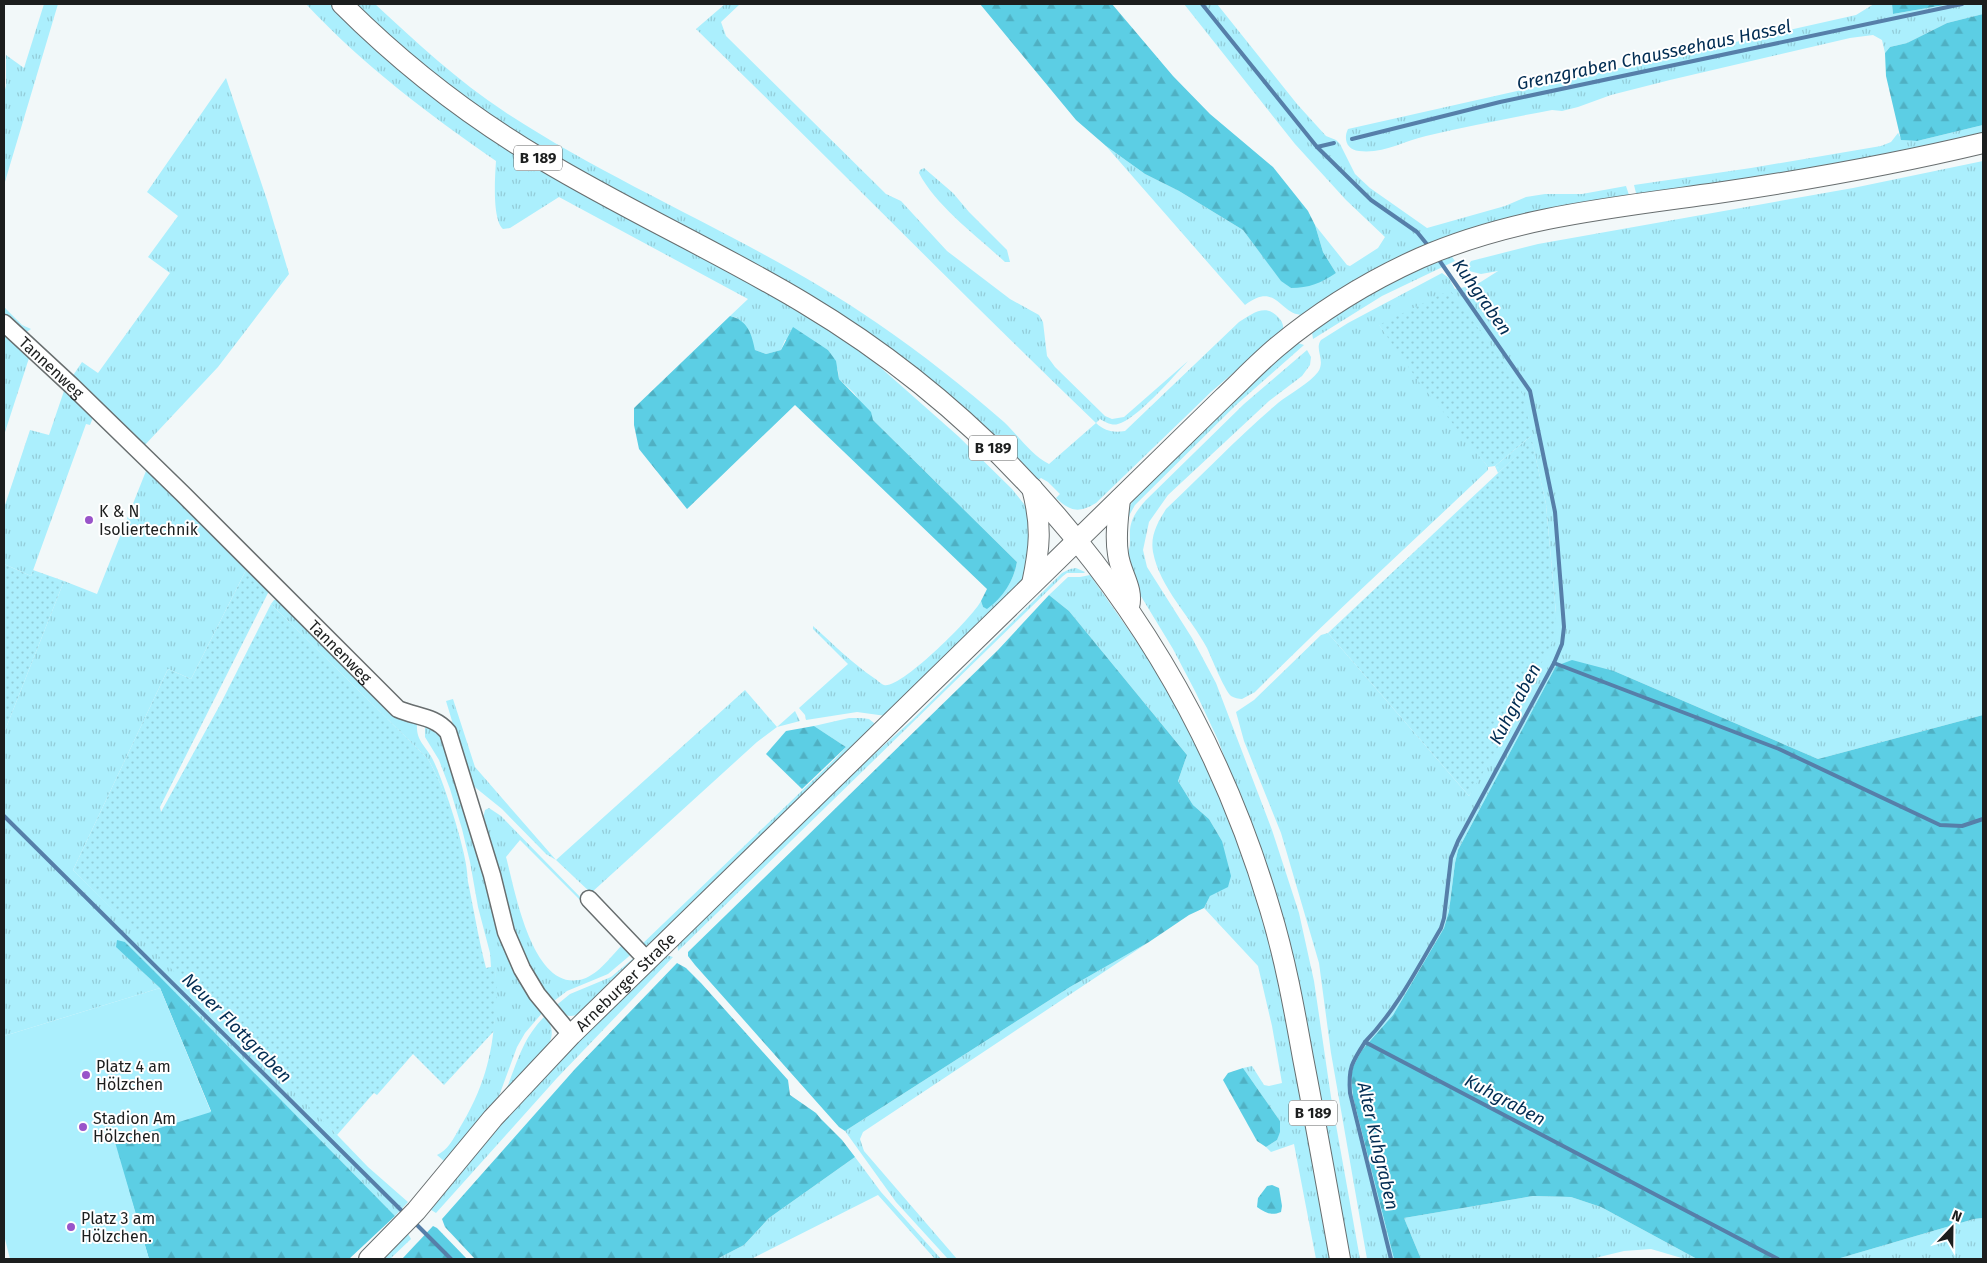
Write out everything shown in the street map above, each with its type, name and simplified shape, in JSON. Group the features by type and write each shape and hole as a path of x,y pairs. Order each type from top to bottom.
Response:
{"main road":[{"name":"B 189","path":"342,4 383,43 425,78 510,140 575,179 775,286 849,331 952,411 985,440 1032,487 1077,540 1129,609 1167,669 1206,741 1225,783 1257,867 1271,911 1290,993 1340,1259"},
{"name":"Arneburger Straße","path":"369,1259 398,1231 499,1111 571,1035 1277,347 1316,317 1358,290 1420,258 1490,233 1537,222 1641,204 1818,177 1904,161 1983,143"},
{"path":"1032,487 1037,507 1040,536 1039,554 1032,584"},
{"path":"1120,499 1117,524 1117,553 1120,569 1131,598 1129,609"}],"street":[{"name":"Tannenweg","path":"4,323 183,494 398,709 441,723 448,732 492,876 506,932 522,969 536,994 571,1035"},
{"path":"589,899 648,961"}],"green space":[{"path":"44,4 58,4 4,185 6,55 24,68"},
{"path":"306,4 332,4 382,51 863,352 958,436 1012,489 1028,509 1032,561 1022,581 886,716 857,712 806,720 805,715 799,708 848,664 813,629 813,626 850,660 880,683 884,685 892,683 905,676 936,651 965,622 981,601 983,607 986,608 998,599 1007,588 1017,562 873,420 854,393 839,379 838,370 828,350 814,342 785,340 781,350 766,354 755,350 737,318 730,316 748,299 559,197 510,228 503,229 499,224 496,207 496,161 397,88 350,48"},
{"path":"352,4 375,4 454,74 505,112 550,140 786,267 877,323 926,358 973,396 1004,422 1036,456 1049,464 1096,423 1109,431 1125,431 1239,322 1249,316 1263,310 1273,313 1282,322 1283,331 1212,391 1096,503 1080,510 1075,510 1056,498 1060,494 1048,482 1041,478 1038,480 978,420 934,384 561,163 455,93"},
{"path":"725,4 740,4 721,22 726,36 886,194 901,201 947,251 1010,299 1039,315 1043,322 1047,356 1055,367 1105,416 1112,419 1124,417 1188,361 1135,415 1118,424 1100,419 1096,423 696,29"},
{"path":"980,4 1112,4 1173,76 1210,114 1273,167 1308,211 1315,225 1323,252 1336,273 1320,282 1304,287 1291,288 1281,281 1243,230 1179,191 1145,174 1106,146 1076,120"},
{"path":"1184,4 1217,4 1297,104 1326,136 1340,144 1355,174 1370,188 1427,228 1505,206 1526,197 1545,194 1582,194 1626,186 1628,198 1492,222 1416,248 1415,251 1305,315 1289,311 1278,301 1265,296 1256,298 1245,305 1106,146 1145,174 1179,191 1243,230 1281,280 1291,288 1336,273 1323,252 1315,225 1347,265 1350,266 1378,248 1385,237 1346,200 1295,144"},
{"path":"1874,4 1892,4 1893,14 1950,4 1983,4 1983,14 1947,23 1907,43 1890,47 1885,53 1882,40 1873,35 1850,38 1670,80 1611,95 1562,111 1552,110 1458,129 1418,138 1376,151 1352,149 1346,140 1348,129 1856,15"},
{"path":"1892,4 1950,4 1893,14"},
{"path":"1983,14 1983,125 1917,141 1901,140 1886,76 1885,53 1890,47 1907,43 1947,23"},
{"path":"226,78 267,200 289,274 218,367 143,447 72,377 82,362 98,373 170,273 148,257 178,216 147,192"},
{"path":"1983,125 1983,135 1849,163 1637,197 1634,185 1881,146 1891,142 1898,133 1902,140 1917,141"},
{"path":"1983,161 1983,715 1818,759 1614,671 1556,666 1458,850 1449,911 1444,928 1393,1015 1362,1050 1351,1077 1353,1097 1394,1259 1367,1259 1331,1053 1319,963 1281,833 1244,741 1236,712 1254,700 1321,635 1328,633 1469,796 1556,613 1546,504 1532,442 1498,473 1495,466 1531,436 1379,325 1488,467 1488,470 1255,692 1242,699 1232,697 1228,692 1207,648 1162,578 1152,546 1155,529 1160,519 1166,509 1249,429 1278,403 1305,384 1318,372 1321,363 1319,343 1321,340 1348,323 1442,273 1449,278 1455,289 1476,285 1498,271 1481,274 1469,271 1468,266 1471,261 1538,244 1853,188"},
{"path":"924,168 953,193 1007,250 1010,262 1005,262 970,232 936,197 919,173"},
{"path":"1450,254 1455,261 1382,296 1313,339 1312,332 1349,303"},
{"path":"1450,290 1503,362 1524,396 1531,436 1495,466 1488,467 1419,382 1379,325"},
{"path":"4,307 22,325 31,329 25,333 4,320"},
{"path":"730,316 741,321 748,329 755,350 766,354 781,350 793,327 828,350 836,361 839,379 871,412 873,420 1017,562 1007,588 993,605 987,609 983,607 981,601 987,589 795,405 687,509 639,449 634,425 634,408"},
{"path":"4,326 30,355 4,435"},
{"path":"1292,344 1304,345 1236,405 1135,505 1126,528 1126,511 1142,488"},
{"path":"1307,350 1311,357 1310,365 1302,376 1269,401 1168,495 1149,522 1143,550 1147,567 1192,638 1216,683 1272,830 1299,913 1314,981 1331,1097 1360,1259 1347,1259 1246,814 1218,740 1173,649 1136,588 1126,555 1130,544 1132,521 1146,500 1244,404"},
{"path":"65,388 94,415 90,425 86,424 31,576 4,564 4,508 30,430 49,435"},
{"path":"1532,441 1546,504 1556,613 1555,637 1497,749 1469,796 1328,633"},
{"path":"143,467 146,467 171,490 167,491 172,496 176,496 271,588 269,591 246,570 191,679 168,669 73,870 262,1057 368,1167 408,1202 395,1216 125,942 117,947 160,988 4,1036 4,733 64,581 97,594 146,471"},
{"path":"4,564 31,576 33,570 64,581 4,733"},
{"path":"1076,568 1085,572 1067,573 1063,576 678,951 677,942 843,782 911,721 1062,573"},
{"path":"246,570 269,591 160,807 161,812 221,703 271,604 428,759 440,783 457,834 486,968 495,966 497,993 494,1031 444,1085 413,1054 377,1095 374,1093 372,1095 337,1135 73,870 168,669 191,679"},
{"path":"1090,575 1173,693 1231,816 1275,954 1332,1259 1316,1259 1294,1144 1271,1152 1266,1147 1277,1140 1280,1121 1243,1068 1252,1066 1264,1085 1269,1086 1282,1083 1272,1026 1258,966 1204,908 1210,896 1222,841 1209,819 1193,805 1178,781 1187,755 1069,611 1049,595 1068,577"},
{"path":"1049,595 1069,611 1187,755 1178,781 1193,805 1209,819 1222,841 1231,876 1228,887 1210,896 1204,908 1189,915 1149,942 1070,987 845,1131 839,1127 695,965 688,956 688,952 998,650"},
{"path":"279,599 399,716 407,722 417,724 419,739 437,768 449,801 465,859 467,883 457,835 448,804 428,759 271,604 274,600"},
{"path":"1572,660 1614,671 1818,759 1983,715 1983,1218 1837,1259 1697,1259 1601,1207 1571,1197 1533,1196 1404,1218 1421,1259 1394,1259 1353,1097 1351,1077 1353,1067 1362,1050 1393,1015 1444,928 1449,911 1458,850 1556,666"},
{"path":"745,690 777,727 757,742 591,893 556,860"},
{"path":"453,699 475,767 556,860 546,854 502,809 471,784 446,701"},
{"path":"795,711 800,721 777,727"},
{"path":"849,718 869,719 874,723 874,730 649,950 639,947 846,747 814,726"},
{"path":"425,725 438,729 475,844 543,1012 525,1033 517,1047 499,1096 444,1161 437,1155 447,1147 457,1133 470,1109 486,1070 495,1011 495,967 491,967 490,953 478,907 462,829 439,760 425,737"},
{"path":"814,726 846,747 802,789 766,754 786,731"},
{"path":"489,808 501,816 585,902 583,903 520,840 506,857 521,914 529,936 539,955 551,971 565,979 583,979 600,969 623,944 634,952 608,974 567,991 550,1004 521,954 482,822 485,810"},
{"path":"117,940 125,942 395,1216 349,1259 149,1259 114,1142 211,1111 160,988 116,947"},
{"path":"1149,942 863,1132 860,1139 864,1151 957,1259 948,1259 896,1202 845,1131 1070,987"},
{"path":"666,955 673,957 557,1078 436,1213 428,1208 518,1100"},
{"path":"636,956 635,964 596,1003 587,1009 579,1014 568,1016 553,1008 570,994 611,977"},
{"path":"677,963 686,968 701,983 788,1080 790,1095 816,1113 842,1140 855,1157 769,1218 744,1245 717,1259 475,1259 445,1227 442,1219 575,1069"},
{"name":"Stadion Am Hölzchen","path":"160,988 211,1112 115,1142 149,1259 10,1259 4,1235 4,1036"},
{"path":"545,1016 552,1029 549,1044 506,1090 526,1042"},
{"path":"1243,1068 1280,1121 1280,1132 1277,1140 1266,1147 1257,1141 1223,1080 1228,1073"},
{"path":"855,1157 881,1192 941,1259 935,1259 878,1195 751,1259 717,1259 744,1245 769,1218"},
{"path":"1272,1185 1279,1188 1282,1206 1281,1212 1274,1214 1257,1207 1258,1198 1267,1186"},
{"path":"1533,1196 1571,1197 1601,1207 1697,1259 1685,1259 1651,1249 1624,1251 1591,1259 1421,1259 1404,1218"},
{"path":"1983,1218 1983,1259 1837,1259 1974,1219"},
{"path":"433,1226 437,1228 467,1259 402,1259"},
{"path":"407,1232 411,1239 390,1259 378,1259"}],"waterway":[{"name":"Kuhgraben","path":"1202,4 1317,147 1371,200 1417,232 1430,248"},
{"name":"Grenzgraben Chausseehaus Hassel","path":"1352,139 1500,102 1962,4"},
{"name":"Grenzgraben Chausseehaus Hassel","path":"1317,147 1334,143"},
{"name":"Kuhgraben","path":"1437,257 1530,391 1555,512 1564,627 1562,644 1554,663 1458,841 1451,858 1444,918 1441,928 1397,1002 1365,1042 1778,1259"},
{"path":"1554,663 1779,749 1940,825 1962,826 1983,819"},
{"name":"Neuer Flottgraben","path":"4,816 405,1214"},
{"name":"Alter Kuhgraben","path":"1365,1042 1350,1071 1350,1093 1391,1259"},
{"name":"Neuer Flottgraben","path":"414,1222 451,1259"}],"place":[{"name":"K & N Isoliertechnik","path":"89,520"},
{"name":"Platz 4 am Hölzchen","path":"86,1075"},
{"name":"Stadion Am Hölzchen","path":"83,1127"},
{"name":"Platz 3 am Hölzchen.","path":"71,1227"}]}
